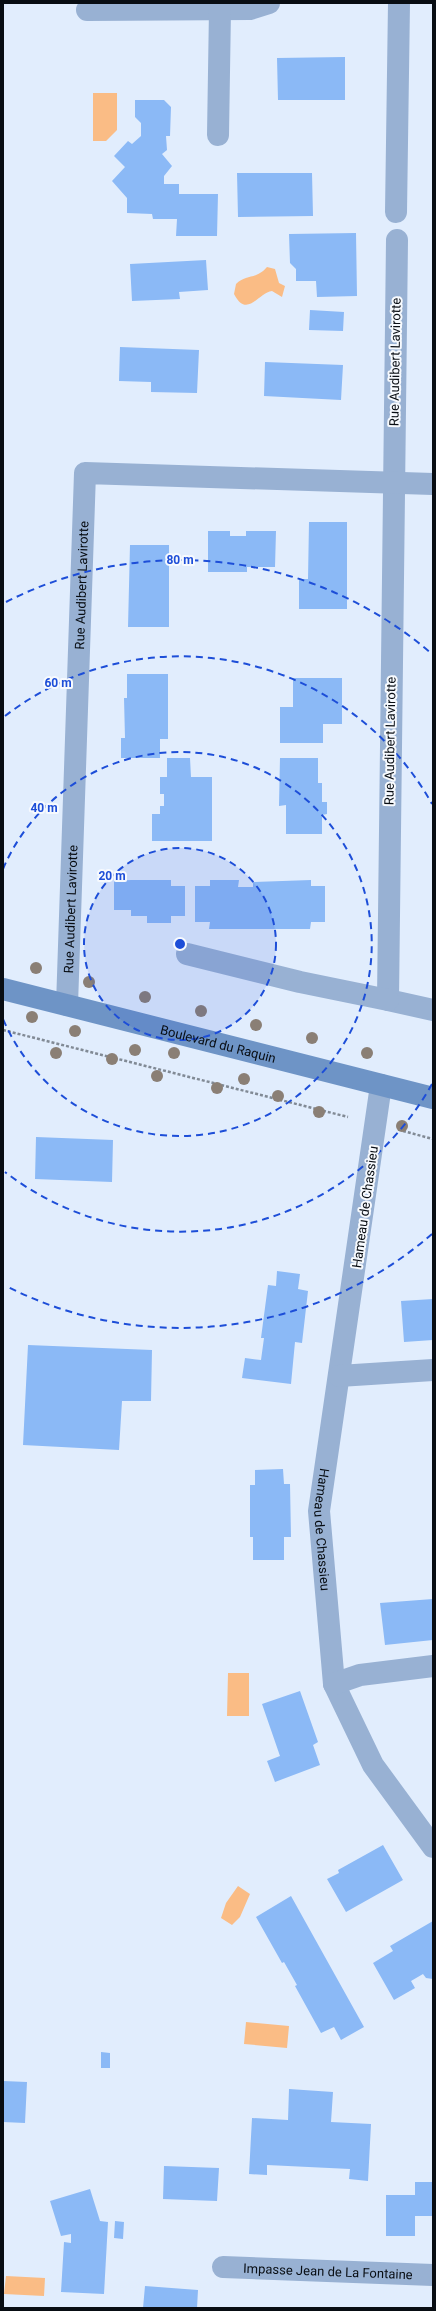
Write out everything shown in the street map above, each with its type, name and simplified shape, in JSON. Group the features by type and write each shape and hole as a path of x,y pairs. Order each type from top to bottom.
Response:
{"street":[{"path":"396,212 400,3"},
{"path":"87,10 220,9 256,5"},
{"path":"218,135 220,9"},
{"name":"Rue Audibert Lavirotte","path":"388,1000 397,240"},
{"name":"Rue Audibert Lavirotte","path":"67,1005 85,473 433,484"},
{"path":"187,954 300,982 433,1010"},
{"name":"Boulevard du Raquin","path":"3,989 433,1098"},
{"name":"Hameau de Chassieu","path":"381,1085 377,1124 319,1511 334,1684 373,1765 433,1848"},
{"path":"339,1376 433,1370"},
{"path":"334,1684 360,1675 433,1666"},
{"name":"Impasse Jean de La Fontaine","path":"223,2267 433,2275"}],"path":[{"path":"3,1030 433,1139"}],"shaded area":[{"path":"93,93 117,93 117,130 106,141 93,141"},
{"path":"267,267 275,269 279,283 285,286 282,297 272,291 253,303 248,305 243,304 234,294 236,284 244,279 259,274"},
{"path":"228,1673 249,1673 249,1716 227,1716"},
{"path":"238,1886 250,1894 240,1917 232,1925 221,1918 226,1903"},
{"path":"246,2022 289,2026 287,2048 244,2044"},
{"path":"6,2276 45,2278 44,2296 4,2294"}],"building":[{"path":"345,57 345,100 278,100 277,58"},
{"path":"135,100 164,100 171,107 170,136 166,136 167,150 162,154 172,166 164,176 164,184 179,184 179,194 218,194 217,236 176,236 177,219 153,219 152,214 127,213 127,198 112,181 125,167 114,156 128,141 132,144 141,136 141,123 135,117"},
{"path":"237,173 312,173 313,216 238,217"},
{"path":"356,233 357,296 317,297 316,281 296,281 296,269 290,263 289,234"},
{"path":"206,260 208,290 179,292 180,299 132,301 130,264"},
{"path":"310,310 344,312 343,331 309,330"},
{"path":"120,347 199,350 197,393 151,392 151,382 119,381"},
{"path":"265,362 343,365 341,400 264,396"},
{"path":"309,522 347,522 347,609 299,609 299,579 308,579"},
{"path":"208,531 230,531 230,536 246,536 246,531 276,531 275,567 247,567 247,572 208,572"},
{"path":"130,545 169,545 169,627 128,627"},
{"path":"127,674 168,674 168,739 160,739 160,758 121,758 121,738 125,738 124,698 127,698"},
{"path":"293,678 342,678 342,724 323,724 323,743 280,743 280,707 293,707"},
{"path":"167,758 190,758 191,777 212,777 212,841 152,841 152,814 160,814 160,806 164,806 164,794 160,794 160,777 167,777"},
{"path":"280,758 318,758 318,783 322,783 322,802 327,802 327,814 322,815 322,834 286,834 286,805 279,806"},
{"path":"171,880 171,886 185,886 185,916 171,916 171,923 147,923 147,916 131,916 131,910 114,910 114,881"},
{"path":"210,880 239,880 238,887 253,887 253,882 311,880 311,886 325,886 325,922 311,922 310,929 209,929 210,922 195,922 195,886 210,886"},
{"path":"36,1137 113,1140 112,1182 35,1179"},
{"path":"277,1271 300,1274 298,1289 308,1291 302,1343 295,1342 291,1384 242,1378 245,1358 261,1360 264,1338 261,1338 268,1285 276,1286"},
{"path":"433,1299 433,1340 404,1342 401,1301"},
{"path":"28,1345 152,1350 151,1401 122,1401 119,1450 23,1445"},
{"path":"283,1469 284,1484 290,1484 291,1537 284,1537 284,1560 253,1560 253,1537 250,1537 250,1485 255,1485 255,1470"},
{"path":"433,1599 433,1640 385,1645 380,1603"},
{"path":"300,1691 318,1742 313,1745 320,1765 275,1782 267,1761 280,1756 262,1704"},
{"path":"383,1845 403,1880 346,1912 327,1879 339,1873 338,1870"},
{"path":"291,1896 364,2027 341,2040 334,2027 321,2033 295,1986 297,1985 284,1962 282,1963 256,1917"},
{"path":"433,1921 433,1979 426,1978 423,1974 411,1981 415,1988 394,2000 373,1963 393,1951 390,1946"},
{"path":"101,2052 110,2053 110,2068 101,2068"},
{"path":"3,2081 27,2082 25,2123 3,2122"},
{"path":"289,2089 333,2092 331,2122 371,2124 368,2181 349,2179 350,2169 267,2165 267,2175 249,2174 252,2118 288,2120"},
{"path":"164,2166 219,2168 217,2201 163,2199"},
{"path":"415,2182 433,2182 433,2216 415,2216 415,2236 386,2236 386,2195 415,2195"},
{"path":"90,2189 100,2221 108,2222 104,2294 61,2292 64,2242 71,2243 71,2234 61,2236 50,2201"},
{"path":"115,2221 124,2222 123,2239 114,2238"},
{"path":"145,2286 198,2290 197,2308 143,2308"}]}
